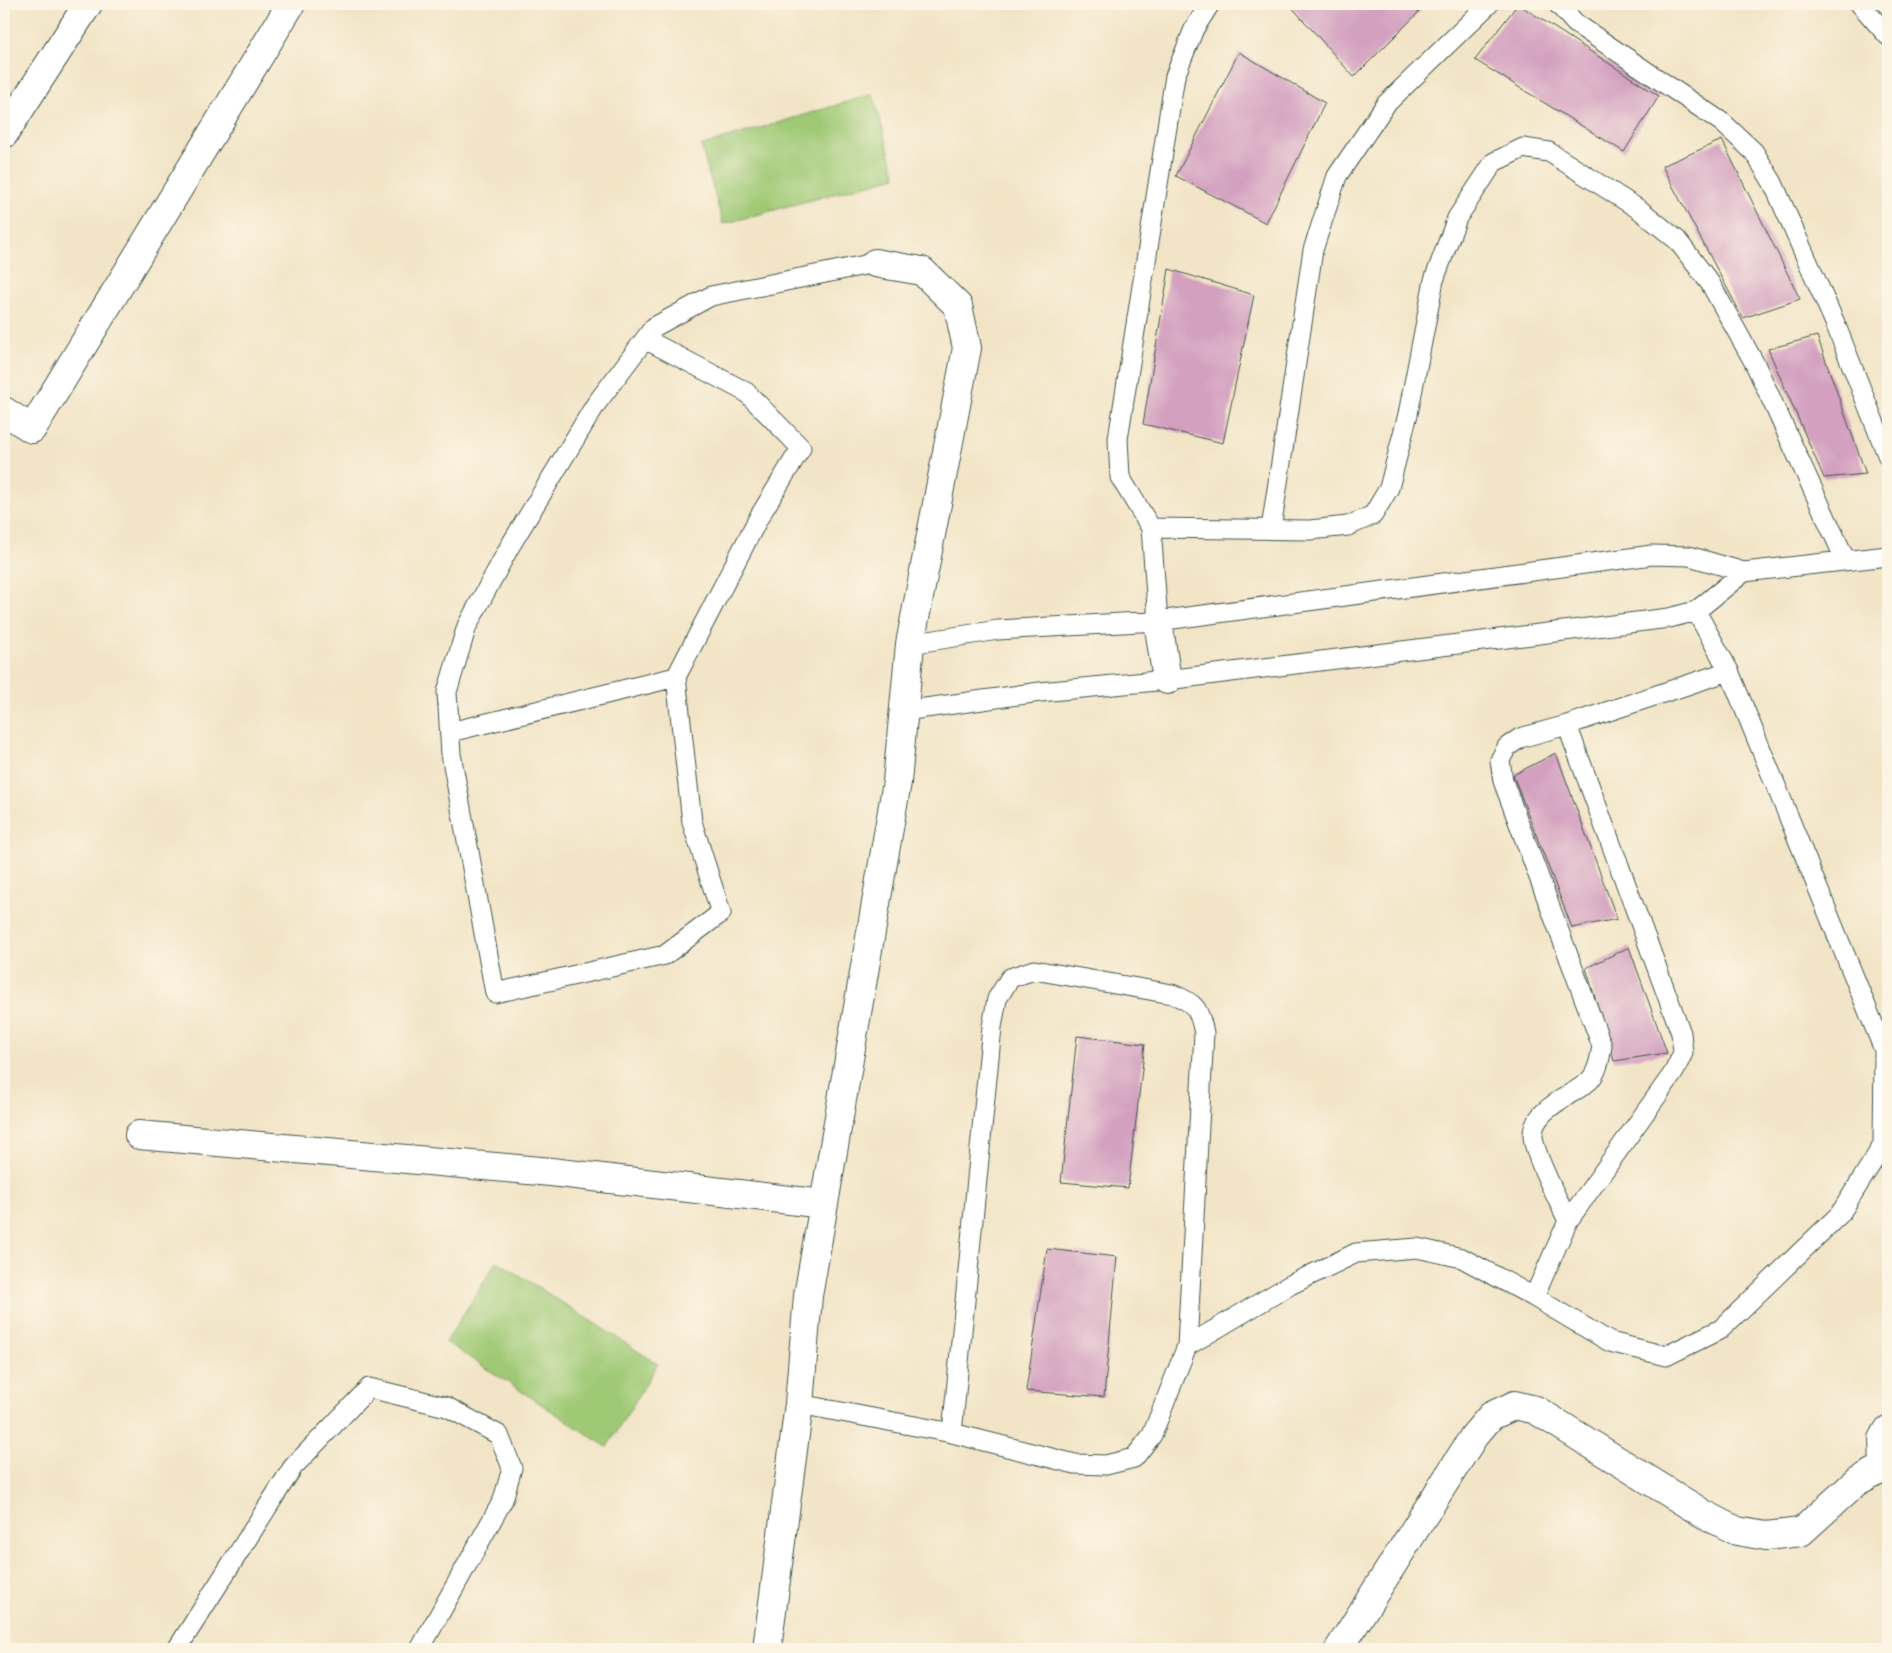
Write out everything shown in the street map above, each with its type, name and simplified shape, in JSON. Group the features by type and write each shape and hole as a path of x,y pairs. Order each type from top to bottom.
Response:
{"street":[{"path":"4,134 88,4"},
{"path":"4,411 32,429 290,4"},
{"path":"770,1649 768,1641 799,1404 808,1296 897,782 910,644 967,348 958,306 922,271 875,263"},
{"path":"1158,621 1167,680"},
{"path":"139,1135 551,1172 824,1204"},
{"path":"1339,1649 1474,1436 1491,1416 1514,1405 1536,1410 1702,1513 1736,1531 1766,1536 1801,1532 1856,1482 1886,1467 1883,1439 1888,1430"}],"lane":[{"path":"1158,621 1151,528 1120,477 1118,439 1174,76 1194,29 1210,4"},
{"path":"1271,530 1312,250 1337,176 1386,104 1489,4"},
{"path":"1558,4 1575,23 1723,122 1754,152 1773,183 1835,323 1888,457"},
{"path":"1860,4 1888,36"},
{"path":"1151,528 1310,530 1348,526 1373,515 1389,488 1408,414 1434,280 1457,218 1494,162 1523,148 1549,152 1640,210 1676,240 1710,283 1755,364 1845,559"},
{"path":"645,339 746,392 801,448 760,517 676,677 692,822 720,913 665,955 495,993 451,754 447,692 467,626 510,546 596,404 654,327 711,296 875,263"},
{"path":"910,644 998,630 1158,621 1652,555 1689,556 1744,572 1845,559 1888,556"},
{"path":"904,711 1040,692 1167,680 1669,618 1696,611 1744,572"},
{"path":"1186,1346 1290,1285 1356,1253 1417,1248 1462,1258 1534,1297 1610,1342 1666,1356 1721,1330 1840,1214 1883,1145 1884,1050 1729,671 1696,611"},
{"path":"1568,1221 1536,1150 1533,1135 1537,1120 1590,1080 1600,1063 1602,1046 1503,780 1500,760 1507,747 1520,738 1567,725 1729,671"},
{"path":"450,732 676,677"},
{"path":"1534,1297 1568,1221 1674,1072 1683,1053 1681,1033 1567,725"},
{"path":"799,1404 952,1432 1075,1464 1106,1465 1134,1458 1152,1436 1186,1346 1204,1033 1199,1011 1187,1000 1172,994 1034,970 1010,978 997,999 992,1027 952,1432"},
{"path":"177,1649 292,1467 369,1388 447,1407 499,1434 512,1468 503,1500 420,1649"}],"green space":[{"path":"873,94 896,177 723,224 701,146"},
{"path":"497,1261 658,1364 607,1447 446,1342"}],"building":[{"path":"1289,4 1427,4 1354,77"},
{"path":"1518,4 1659,96 1624,152 1475,60"},
{"path":"1239,52 1325,103 1266,223 1176,176"},
{"path":"1722,140 1800,299 1743,318 1662,166"},
{"path":"1169,269 1254,295 1223,443 1143,424"},
{"path":"1817,336 1866,474 1824,478 1768,349"},
{"path":"1556,753 1617,919 1572,928 1513,775"},
{"path":"1629,947 1667,1053 1614,1061 1586,968"},
{"path":"1077,1036 1145,1044 1128,1188 1061,1182"},
{"path":"1047,1249 1117,1257 1104,1397 1026,1391"}]}
